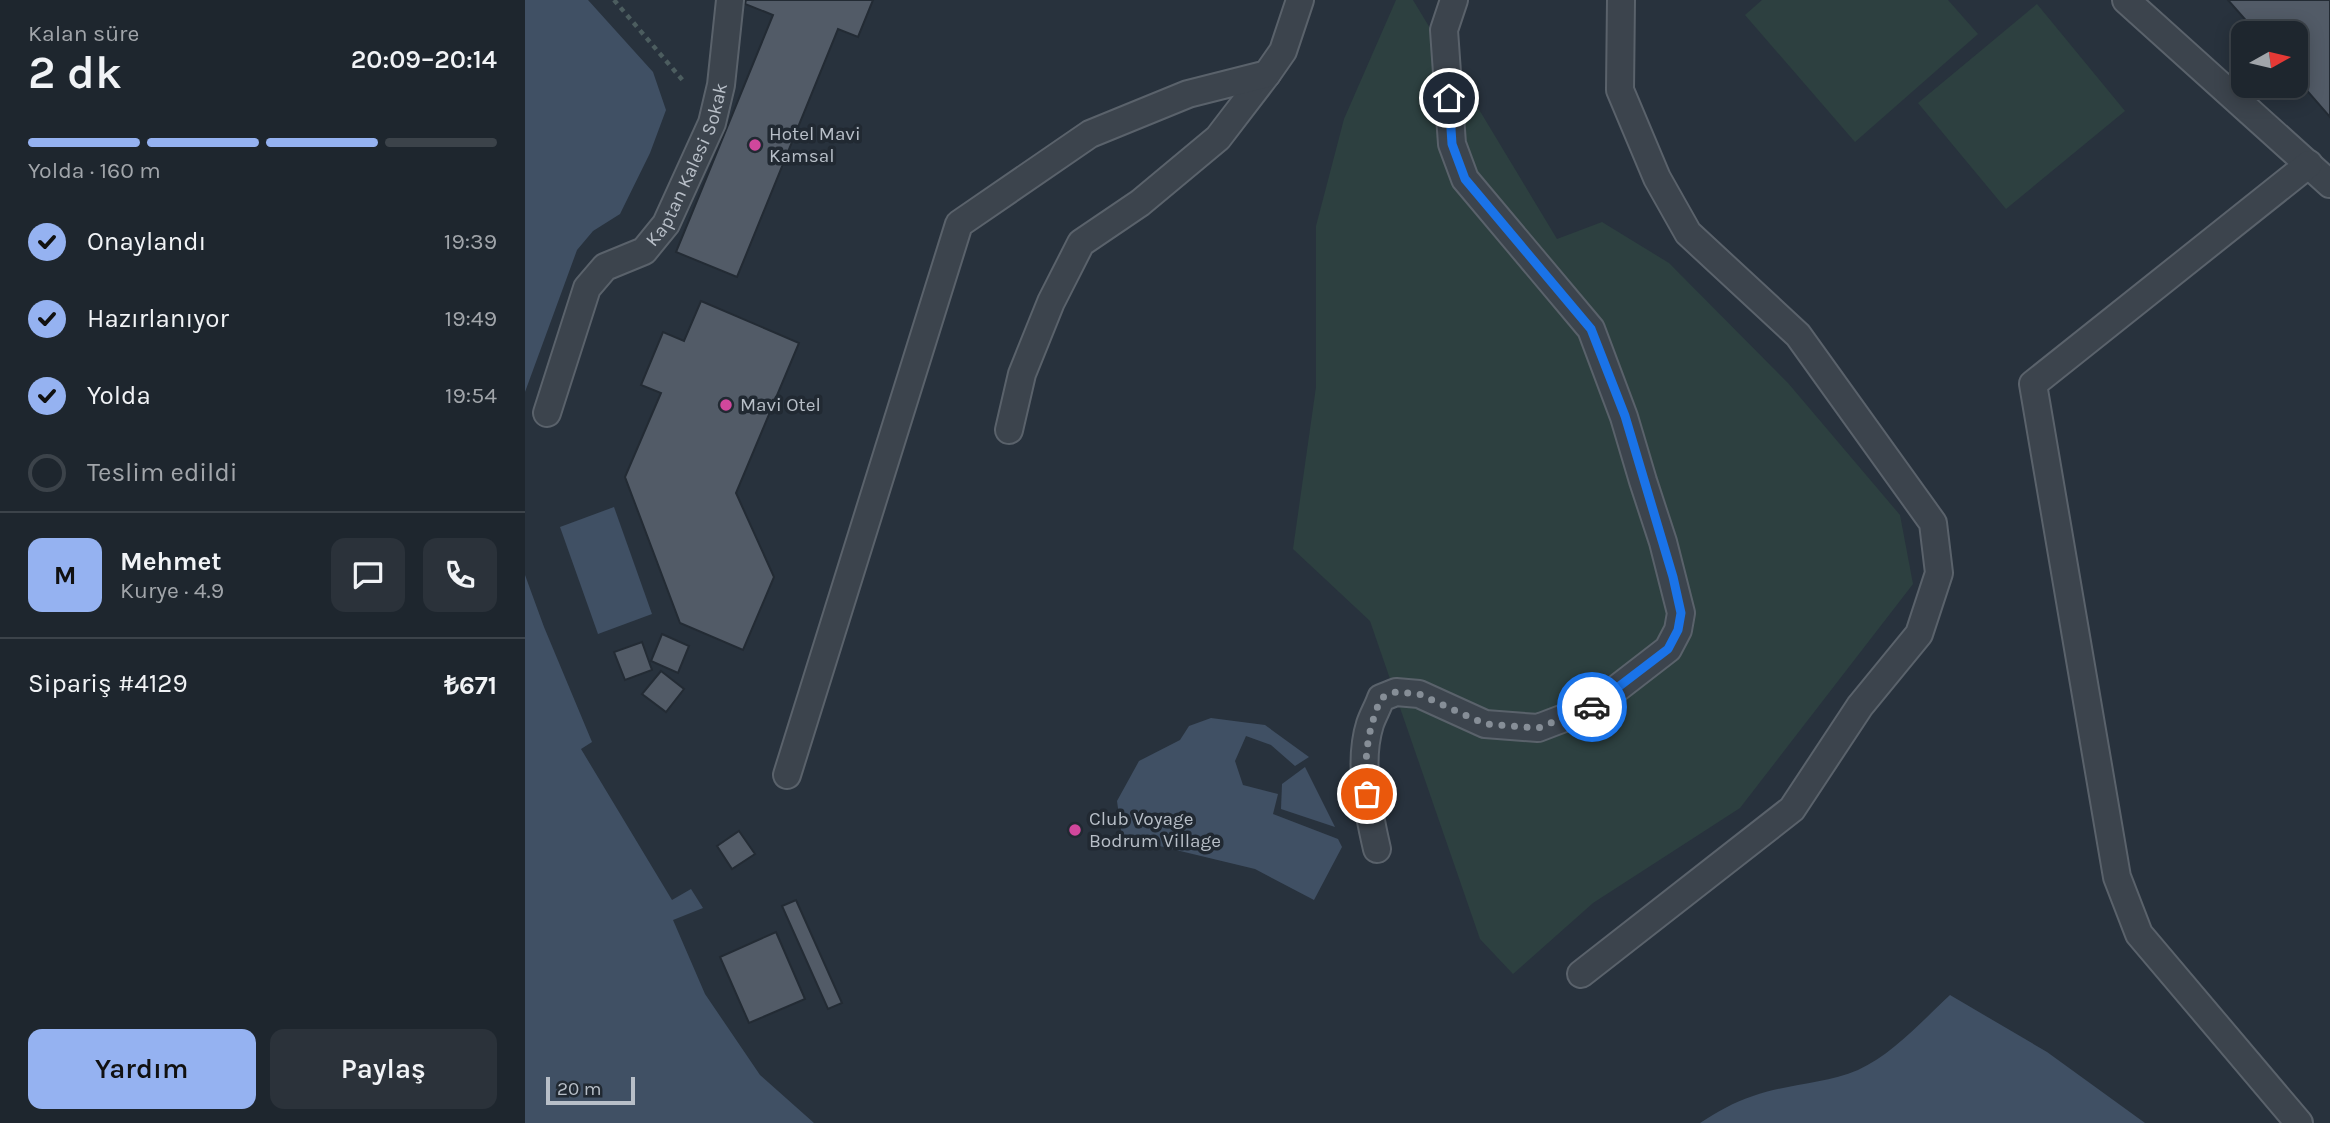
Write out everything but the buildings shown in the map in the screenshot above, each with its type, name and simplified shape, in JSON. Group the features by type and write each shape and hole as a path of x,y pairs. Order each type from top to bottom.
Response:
{"street":[{"name":"Kaptan Kalesi Sokak","path":"547,413 587,288 605,267 644,251 666,223 712,123 721,85 730,0"},
{"path":"1009,430 1022,374 1051,302 1081,243 1140,203 1219,138 1283,51 1300,0"},
{"path":"1377,849 1365,771 1370,724 1381,698 1396,692 1419,694 1485,724 1538,728 1593,707 1668,649 1678,630 1681,613 1625,416 1591,329 1465,179 1452,144 1444,30 1454,0"},
{"path":"1581,974 1792,809 1860,706 1919,634 1939,573 1933,523 1798,335 1688,233 1657,178 1620,89 1621,0"},
{"path":"2126,0 2330,184"},
{"path":"787,775 959,223 1090,134 1188,94 1267,74"},
{"path":"2299,1123 2139,934 2117,877 2033,384 2309,164"}],"path":[{"path":"614,0 685,83"}],"shaded area":[{"path":"1396,0 1413,0 1557,239 1602,222 1669,263 1788,383 1900,515 1913,584 1740,808 1593,903 1513,974 1480,939 1370,621 1293,549 1316,387 1316,226 1344,119"},
{"path":"1762,0 1948,0 1978,34 1855,142 1745,15"},
{"path":"2037,4 2125,111 2006,209 1918,103"}],"water":[{"path":"525,0 588,0 653,72 666,110 650,153 620,214 593,231 577,250 525,392"},
{"path":"614,507 652,614 598,634 560,527"},
{"path":"525,575 592,742 581,749 672,900 691,889 703,908 673,920 705,994 760,1075 814,1123 525,1123"},
{"path":"1211,718 1265,725 1309,757 1295,766 1271,745 1246,736 1235,761 1243,785 1278,794 1273,814 1338,839 1342,847 1314,900 1255,869 1122,837 1117,801 1139,761 1180,740 1189,726"},
{"path":"1305,767 1335,827 1281,809 1282,784"},
{"path":"1950,995 2047,1052 2145,1123 1700,1123 1753,1096 1858,1070 1895,1046"}],"way so far":[{"path":"1367,794 1365,771 1370,724 1381,698 1396,692 1419,694 1485,724 1538,728 1592,707"}],"place":[{"name":"Hotel Mavi Kamsal","path":"755,145"},
{"name":"Mavi Otel","path":"726,405"},
{"name":"Club Voyage Bodrum Village","path":"1075,830"}],"route":[{"path":"1449,98 1452,144 1465,179 1591,329 1625,416 1673,577 1681,613 1678,630 1668,649 1592,707"}]}
